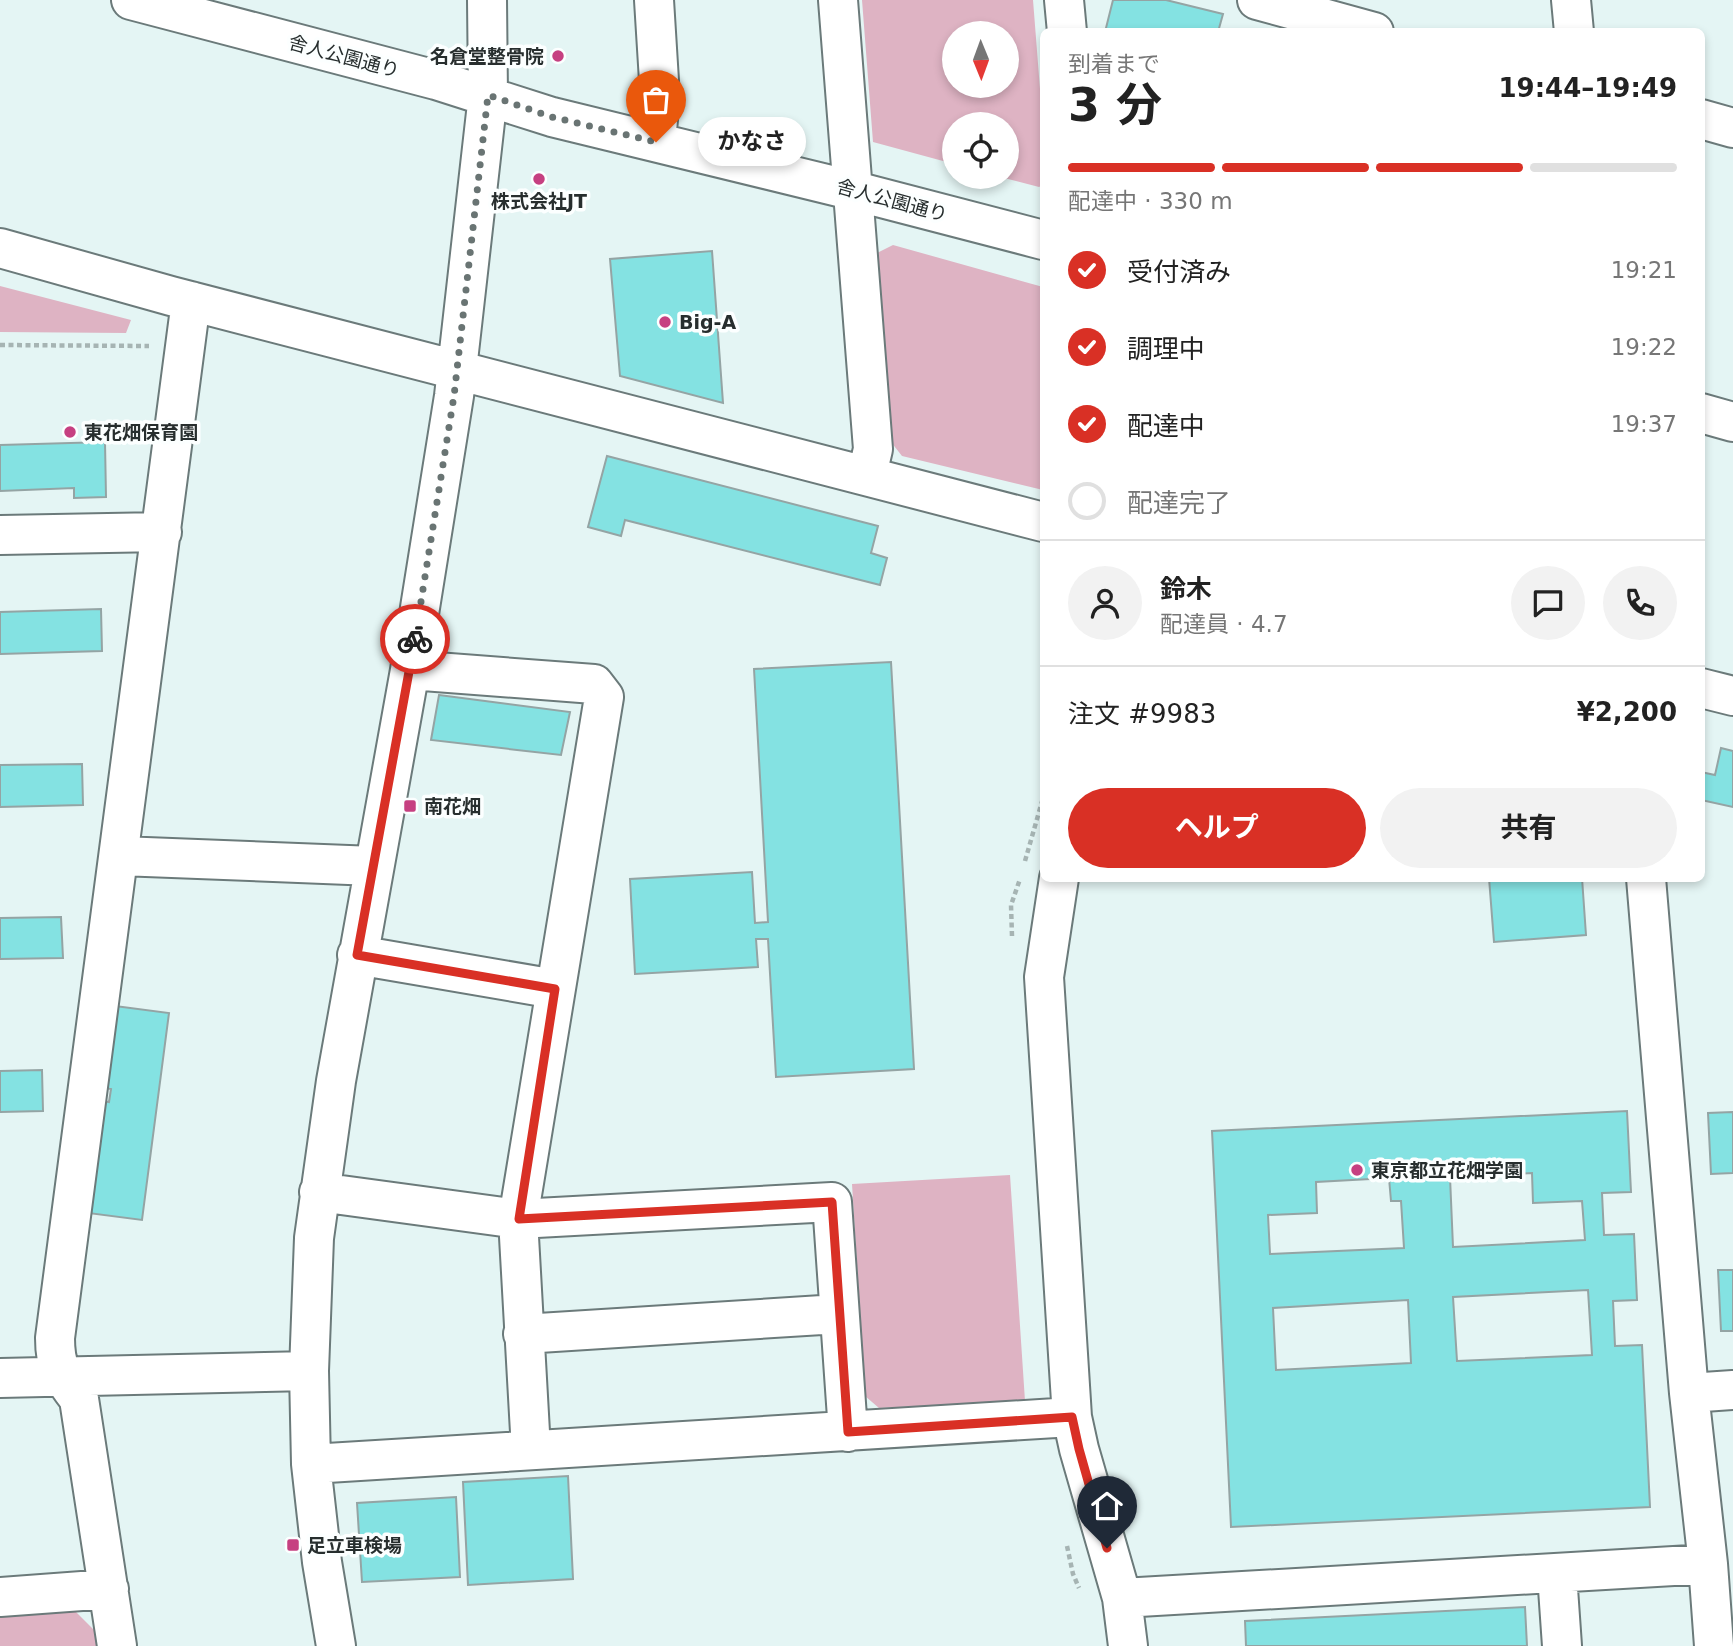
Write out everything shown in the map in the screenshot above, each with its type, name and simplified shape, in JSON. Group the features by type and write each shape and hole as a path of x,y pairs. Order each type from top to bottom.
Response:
{"street":[{"name":"舎人公園通り","path":"131,0 488,95 552,117 1040,239"},
{"path":"335,1646 311,1464 311,1282 319,1192 357,955 410,670 457,370 488,95 487,0"},
{"path":"654,0 660,97 656,142"},
{"path":"838,0 873,449 867,475"},
{"path":"1064,0 1067,28"},
{"path":"1257,0 1359,28"},
{"path":"1571,0 1574,28"},
{"path":"1705,120 1733,128"},
{"path":"0,248 191,301 1040,521"},
{"path":"117,1646 79,1399 62,1377 55,1359 55,1338 191,301"},
{"path":"1705,415 1733,422"},
{"path":"0,535 162,531"},
{"path":"410,670 594,684 604,697 519,1219 531,1450"},
{"path":"1705,689 1733,696"},
{"path":"120,856 374,866"},
{"path":"1058,882 1044,977 1072,1417 1122,1598 1128,1646"},
{"path":"1646,882 1689,1393 1714,1646"},
{"path":"357,955 555,989"},
{"path":"319,1192 519,1219 832,1202 848,1432"},
{"path":"523,1334 838,1314"},
{"path":"0,1378 309,1371"},
{"path":"1689,1393 1733,1390"},
{"path":"311,1464 1072,1417"},
{"path":"1122,1598 1708,1564"},
{"path":"1557,1574 1562,1646"},
{"path":"0,1597 109,1589"}],"path":[{"path":"0,345 150,346"}],"shaded area":[{"path":"862,0 1033,0 1040,89 1039,187 1019,182 1019,112 942,112 942,161 873,142"},
{"path":"893,245 1040,286 1040,489 902,456 891,442 875,254"},
{"path":"0,286 131,320 126,333 0,332"},
{"path":"1010,1175 1025,1401 879,1408 865,1396 852,1184"},
{"path":"75,1611 97,1633 99,1646 0,1646 0,1615"}],"building":[{"path":"1113,0 1166,0 1223,14 1219,28 1106,28"},
{"path":"712,251 723,403 620,376 610,259"},
{"path":"105,442 106,497 74,498 74,488 0,491 0,445"},
{"path":"607,456 878,526 871,553 887,558 880,585 625,520 621,536 588,527"},
{"path":"101,609 102,651 0,654 0,612"},
{"path":"891,662 914,1069 776,1077 768,939 756,939 758,967 635,974 630,879 752,872 755,923 768,922 754,669"},
{"path":"439,695 570,712 561,755 431,740"},
{"path":"1721,748 1733,751 1733,807 1705,801 1705,773 1715,775"},
{"path":"82,764 83,805 0,807 0,765"},
{"path":"1489,882 1582,882 1586,935 1494,942"},
{"path":"61,917 63,958 0,959 0,918"},
{"path":"115,1006 169,1013 142,1220 88,1213 102,1101 109,1102 111,1089 104,1088"},
{"path":"42,1070 43,1111 0,1112 0,1071"},
{"path":"1627,1111 1631,1192 1602,1193 1604,1235 1634,1234 1637,1300 1613,1301 1615,1346 1642,1345 1650,1507 1231,1527 1212,1131","holes":["1532,1173 1533,1203 1582,1201 1585,1240 1453,1247 1450,1177","1389,1178 1391,1201 1401,1201 1404,1248 1270,1254 1268,1215 1317,1213 1316,1182","1588,1290 1592,1355 1457,1361 1453,1297","1408,1300 1411,1363 1276,1370 1273,1308"]},
{"path":"1733,1112 1733,1173 1711,1174 1708,1113"},
{"path":"1718,1270 1733,1270 1733,1331 1721,1331"},
{"path":"568,1476 573,1579 468,1585 463,1482"},
{"path":"456,1497 460,1577 362,1582 357,1503"},
{"path":"1525,1607 1527,1646 1246,1646 1245,1621"}],"way so far":[{"path":"415,639 454,396 488,95 552,117 656,142"}],"place":[{"name":"名倉堂整骨院","path":"558,56"},
{"name":"かなさ","path":"656,142"},
{"name":"株式会社JT","path":"539,179"},
{"name":"Big-A","path":"665,322"},
{"name":"東花畑保育園","path":"70,432"},
{"name":"南花畑","path":"410,806"},
{"name":"東京都立花畑学園","path":"1357,1170"},
{"name":"足立車検場","path":"293,1545"}],"route":[{"path":"415,639 357,955 555,989 519,1219 832,1202 848,1432 1072,1417 1107,1548"}]}
